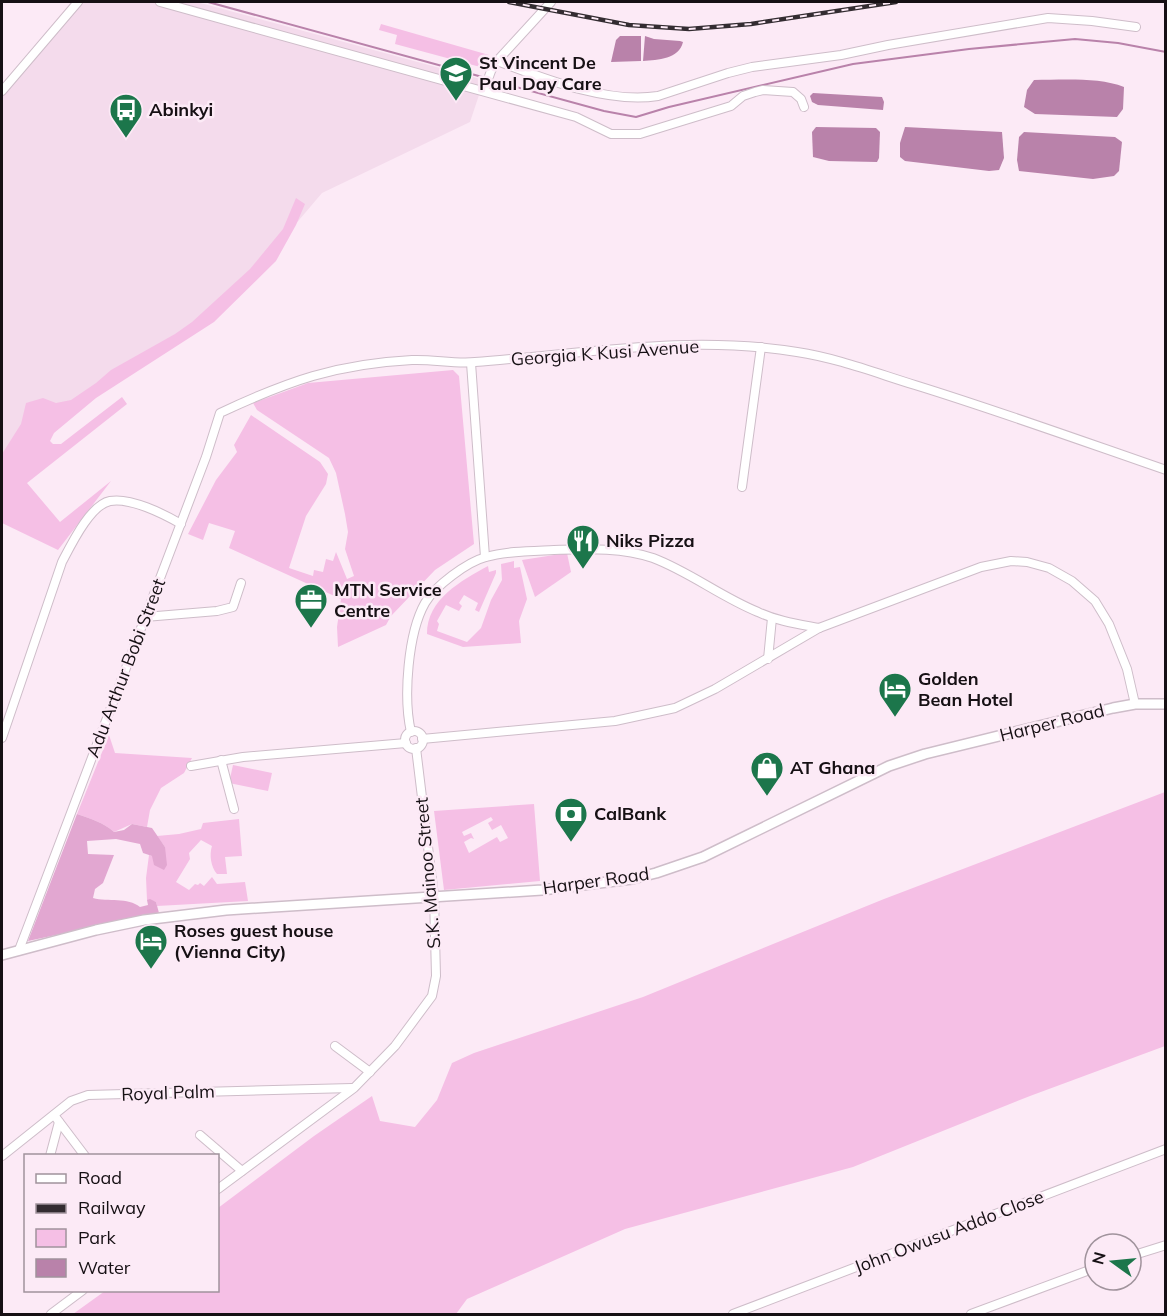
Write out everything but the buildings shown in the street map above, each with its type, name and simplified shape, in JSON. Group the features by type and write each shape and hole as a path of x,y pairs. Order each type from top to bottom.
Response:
{"main road":[{"name":"Harper Road","path":"2,955 144,920 226,910 542,890 632,879 703,857 889,766 925,754 1113,708 1135,704 1166,704"}],"street":[{"path":"2,91 78,2"},
{"path":"160,2 365,59 485,87 576,117 602,130 622,134 640,134 671,126 731,106 743,96 763,90 793,92 801,99 804,107"},
{"path":"485,87 497,61 551,2"},
{"path":"497,61 560,84 627,97 647,98 752,67 841,55 1040,20 1092,21 1136,27"},
{"name":"Georgia K Kusi Avenue","path":"247,400 309,375 386,361 471,363 641,346 761,347 835,360 947,395 1166,470"},
{"path":"742,487 761,347"},
{"path":"471,363 485,557"},
{"name":"Adu Arthur Bobi Street","path":"19,950 181,524 220,413 247,400"},
{"path":"2,738 62,562 76,535 98,507 111,501 133,503 159,512 181,524"},
{"path":"411,732 407,689 418,618 426,600 438,588 465,567 485,557 522,552 615,550 652,558 697,579 756,612 772,618 819,628"},
{"path":"422,739 615,721 675,708 715,689 819,628 981,567 1004,562 1027,562 1049,568 1072,581 1095,601 1109,624 1127,669 1135,704"},
{"path":"145,617 217,611 233,607 241,582"},
{"path":"768,659 772,618"},
{"path":"411,732 417,732 422,739 420,746 416,748 411,748 406,743 406,737 411,732"},
{"path":"191,766 221,760 406,743"},
{"name":"S.K. Mainoo Street","path":"219,1188 354,1088 395,1046 432,996 436,976 434,896 416,748"},
{"path":"221,760 234,809"},
{"path":"335,1046 370,1072"},
{"name":"Royal Palm","path":"2,1156 56,1119 71,1101 88,1095 354,1088"},
{"path":"50,1154 56,1119"},
{"path":"56,1119 84,1154"},
{"path":"200,1136 242,1171"},
{"name":"John Owusu Addo Close","path":"733,1314 1166,1149"},
{"path":"1143,1252 1166,1245"},
{"path":"971,1314 1083,1272"},
{"path":"51,1314 79,1292"}],"shaded area":[{"path":"71,2 197,2 484,80 470,122 322,193 232,299 74,409 2,482 2,85"},
{"path":"77,814 101,823 114,832 124,830 132,824 152,828 165,847 167,865 164,870 154,865 152,856 143,853 140,844 116,839 87,841 88,854 114,855 103,883 95,889 93,898 130,902 140,907 148,905 147,900 150,899 156,902 159,913 28,941"}],"green space":[{"path":"381,24 489,55 484,68 395,44 397,35 379,30"},
{"path":"296,198 305,204 276,261 214,322 96,398 54,433 50,441 53,444 61,444 122,397 127,404 27,483 60,522 111,481 58,550 2,523 2,454 21,424 26,403 43,398 56,403 71,400 111,370 192,322 250,269 283,229"},
{"path":"453,370 459,376 474,544 435,570 391,616 386,625 338,647 337,627 341,599 229,548 235,531 209,523 203,540 188,534 216,480 237,452 234,445 251,415 320,462 328,474 326,484 306,516 289,568 313,576 314,570 323,572 326,559 333,561 336,552 347,579 354,576 345,549 348,532 345,514 336,473 329,458 257,410 253,403 308,383"},
{"path":"567,553 571,572 535,597 522,560"},
{"path":"514,561 514,568 520,567 527,599 519,621 521,643 463,647 427,634 433,611 439,601 457,585 488,566 489,572 496,570 496,573 479,612 475,610 478,603 464,595 459,603 462,606 459,611 446,605 437,621 439,624 437,631 467,642 481,628 491,600 502,580 501,564"},
{"path":"109,735 115,753 192,758 184,773 161,788 150,810 147,827 132,824 114,832 101,823 77,814"},
{"path":"233,765 272,773 268,791 229,783"},
{"path":"1165,792 1165,1046 1030,1096 853,1167 625,1229 467,1299 456,1314 73,1314 104,1292 219,1292 219,1207 372,1096 380,1121 415,1127 437,1100 452,1063 474,1053 643,997 884,899"},
{"path":"534,804 540,881 444,890 434,811","holes":["491,817 493,820 488,823 492,830 501,825 508,838 500,842 497,837 469,853 464,842 471,838 474,839 471,833 464,836 462,832"]},
{"path":"239,819 242,856 225,857 227,874 217,874 211,861 212,846 201,840 189,853 190,859 176,882 189,890 195,884 200,883 204,886 212,877 217,884 245,882 248,901 157,906 156,902 147,900 146,878 149,855 152,856 165,847 157,836 201,829 203,823"}],"water":[{"path":"620,36 641,36 641,61 611,62 616,40"},
{"path":"645,36 683,42 681,48 673,55 643,61"},
{"path":"1034,80 1092,80 1124,87 1123,109 1117,117 1035,114 1024,107 1027,90"},
{"path":"813,93 882,97 883,110 818,105 812,102 810,96"},
{"path":"816,127 876,128 880,132 877,162 829,161 813,157 812,132"},
{"path":"905,127 1002,132 1004,158 999,170 989,171 905,161 900,157 900,143"},
{"path":"1024,132 1115,137 1122,142 1119,171 1114,176 1093,179 1019,171 1017,160 1019,137"}],"waterway":[{"path":"208,2 486,78"},
{"path":"491,80 604,111 636,117 669,107 853,64 969,49 1075,39 1118,43 1166,52"}],"railway":[{"path":"509,2 629,25 689,29 751,24 896,2"}],"place":[{"name":"St Vincent De Paul Day Care","path":"456,102"},
{"name":"Abinkyi","path":"126,139"},
{"name":"Niks Pizza","path":"583,570"},
{"name":"MTN Service Centre","path":"311,629"},
{"name":"Golden Bean Hotel","path":"895,718"},
{"name":"AT Ghana","path":"767,797"},
{"name":"CalBank","path":"571,843"},
{"name":"Roses guest house (Vienna City)","path":"151,970"}]}
